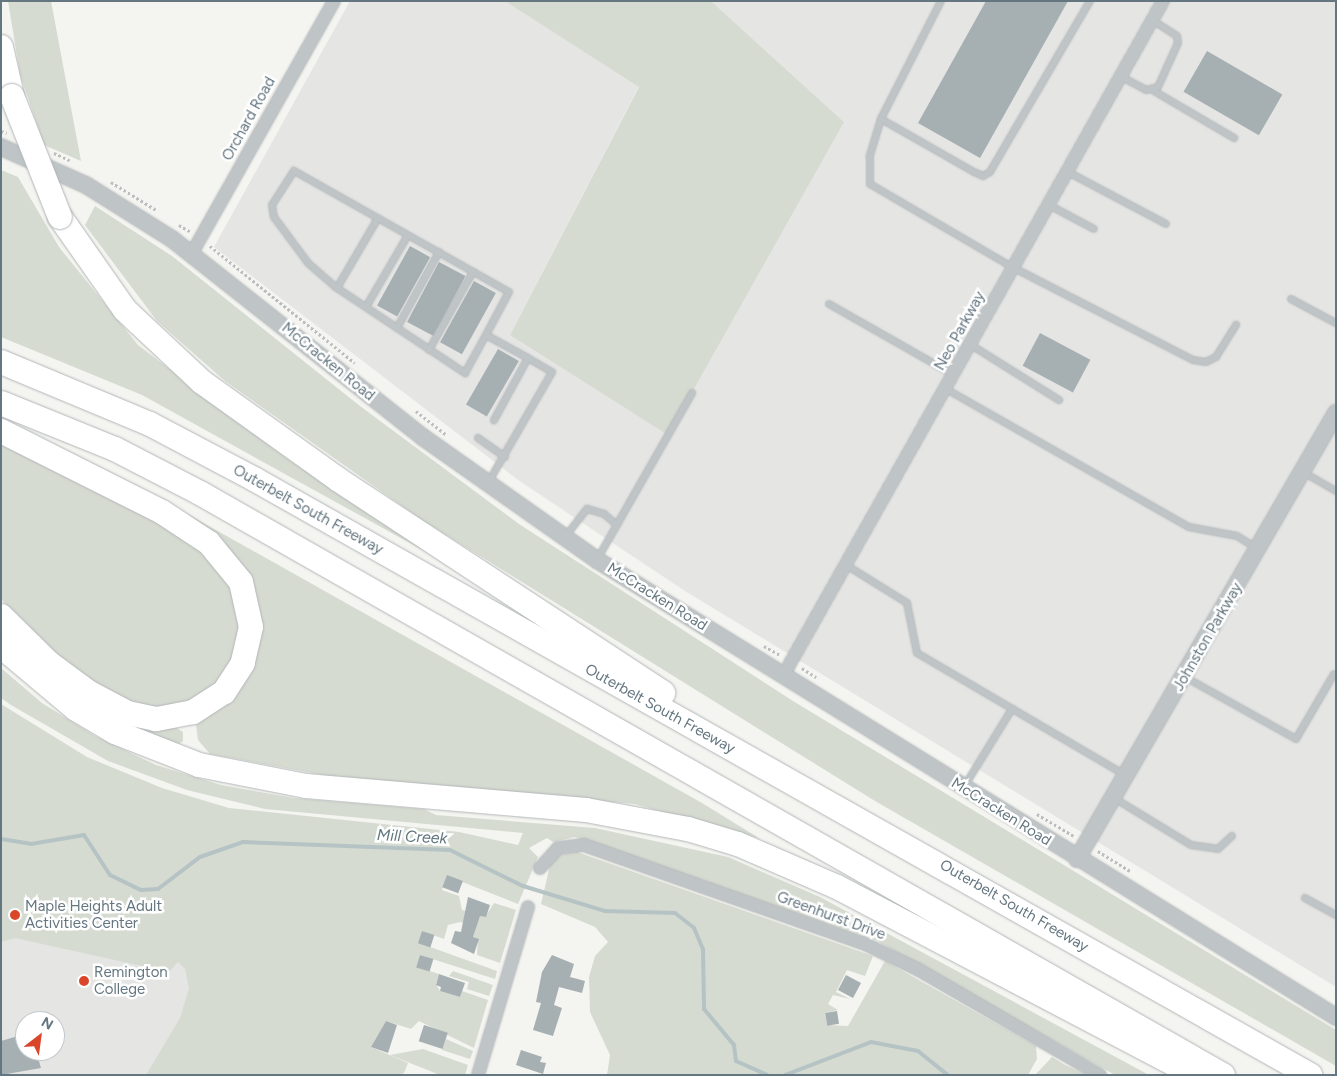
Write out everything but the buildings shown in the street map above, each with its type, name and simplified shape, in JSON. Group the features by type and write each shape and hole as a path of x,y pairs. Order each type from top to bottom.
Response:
{"highway":[{"path":"1,47 12,96 60,217 125,310 231,404 531,608 843,810"},
{"name":"Outerbelt South Freeway","path":"1,362 100,402 223,462 1310,1075"},
{"path":"1,403 115,449 200,493 1223,1075"},
{"path":"1,431 162,512 209,543 241,582 251,627 243,663 224,692 193,712 156,719 128,714 88,692 49,663 1,616"},
{"path":"1,646 76,709 116,732 199,764 306,786 595,812 688,829 738,844 837,886 1195,1075"}],"street":[{"name":"Orchard Road","path":"192,253 334,1"},
{"name":"Neo Parkway","path":"783,676 1014,268 1065,170 1163,1"},
{"name":"McCracken Road","path":"1,147 86,185 192,253 487,484 597,560 1077,859 1336,1017"},
{"name":"Johnston Parkway","path":"1077,859 1185,677 1336,412"},
{"name":"Greenhurst Drive","path":"540,868 558,848 584,845 863,944 919,970 1100,1075"},
{"path":"478,1075 528,907"}],"lane":[{"path":"941,1 881,119 870,156 870,184 1014,268 1193,360 1206,362 1216,356 1236,325"},
{"path":"881,119 983,176 990,172 1090,1"},
{"path":"1152,20 1177,36 1178,43 1154,91"},
{"path":"1120,76 1154,91 1234,138"},
{"path":"1065,170 1166,224"},
{"path":"294,171 378,218 509,292 465,374 337,288 308,263 274,217 272,204 294,171"},
{"path":"1047,204 1094,228"},
{"path":"337,288 378,218"},
{"path":"366,307 408,235"},
{"path":"397,328 439,252"},
{"path":"429,350 473,272"},
{"path":"1291,299 1336,323"},
{"path":"829,304 954,375"},
{"path":"486,335 552,372 487,484"},
{"path":"971,345 1059,400"},
{"path":"494,420 528,358"},
{"path":"946,389 1189,527 1237,536 1258,549"},
{"path":"597,560 692,393"},
{"path":"478,438 504,457"},
{"path":"1302,472 1336,491"},
{"path":"564,538 587,509 604,514 618,525"},
{"path":"846,565 907,603 917,653 1126,775"},
{"path":"1185,677 1296,739 1334,674"},
{"path":"964,788 1012,709"},
{"path":"1113,798 1191,845 1218,849 1232,836"},
{"path":"1305,898 1336,915"}],"path":[{"path":"212,248 361,369"},
{"path":"413,410 456,441"},
{"path":"761,645 774,651"}],"shaded area":[{"path":"8,1 51,1 81,161 44,145 20,74"},
{"path":"350,1 506,1 639,86 510,335 844,122 711,1 1336,1 1336,987 685,591 518,480 214,247"},
{"path":"505,1 711,1 844,122 668,435 510,335 639,87"},
{"path":"1,170 18,177 59,247 138,345 285,457 437,558 142,395 1,337"},
{"path":"95,206 172,256 360,406 519,524 793,701 1336,1030 1336,1066 875,801 422,520 225,381 157,321 85,225"},
{"path":"1,442 167,527 202,551 231,587 240,633 232,662 214,686 192,700 158,708 120,700 56,656 21,622 1,599"},
{"path":"168,503 702,803 759,838 634,804 328,776 210,754 198,740 196,724 212,711 258,605"},
{"path":"1,668 42,703 95,736 156,765 221,785 294,798 424,809 436,815 595,828 728,857 820,897 1149,1075 1115,1075 875,940 575,837 553,842 547,838 529,848 538,857 518,904 447,876 442,890 459,896 462,910 485,917 494,903 516,910 500,963 477,955 478,939 473,937 476,927 460,922 448,925 444,939 422,931 419,943 497,971 495,979 420,955 417,967 439,974 436,984 440,991 460,997 462,991 488,1000 474,1048 419,1021 411,1029 386,1021 371,1047 408,1063 404,1073 398,1075 146,1075 180,1018 189,988 185,969 178,962 169,972 15,938 1,942 1,704 87,757 162,788 229,808 459,832 518,845 523,833 265,809 187,790 108,761 11,705 1,698"},
{"path":"145,727 175,727 183,732 183,741 176,746 146,732"},
{"path":"577,852 873,956 865,976 847,970 836,992 850,999 833,995 828,1004 838,1010 825,1013 827,1025 848,1026 885,961 1036,1046 1037,1059 1028,1075 607,1075 610,1055 590,1012 589,977 595,956 608,942 595,927 541,904 550,865 559,855"},
{"path":"1,899 219,967 161,1075 1,1075"},
{"path":"453,971 493,985 489,996 467,989 469,982 449,976"},
{"path":"446,1039 473,1051 470,1059 442,1050"},
{"path":"423,1049 468,1065 465,1075 440,1075 390,1055"},
{"path":"1052,1057 1065,1065 1088,1075 1035,1075"}],"waterway":[{"name":"Mill Creek","path":"1,839 31,844 84,835 110,875 141,890 158,889 200,857 243,842 450,850 523,886 605,911 675,913 694,928 703,949 704,1009 734,1045 736,1061 767,1075"},
{"name":"Mill Creek","path":"785,1075 871,1042 918,1051 948,1075"}],"place":[{"name":"Maple Heights Adult Activities Center","path":"15,915"},
{"name":"Remington College","path":"84,981"}]}
